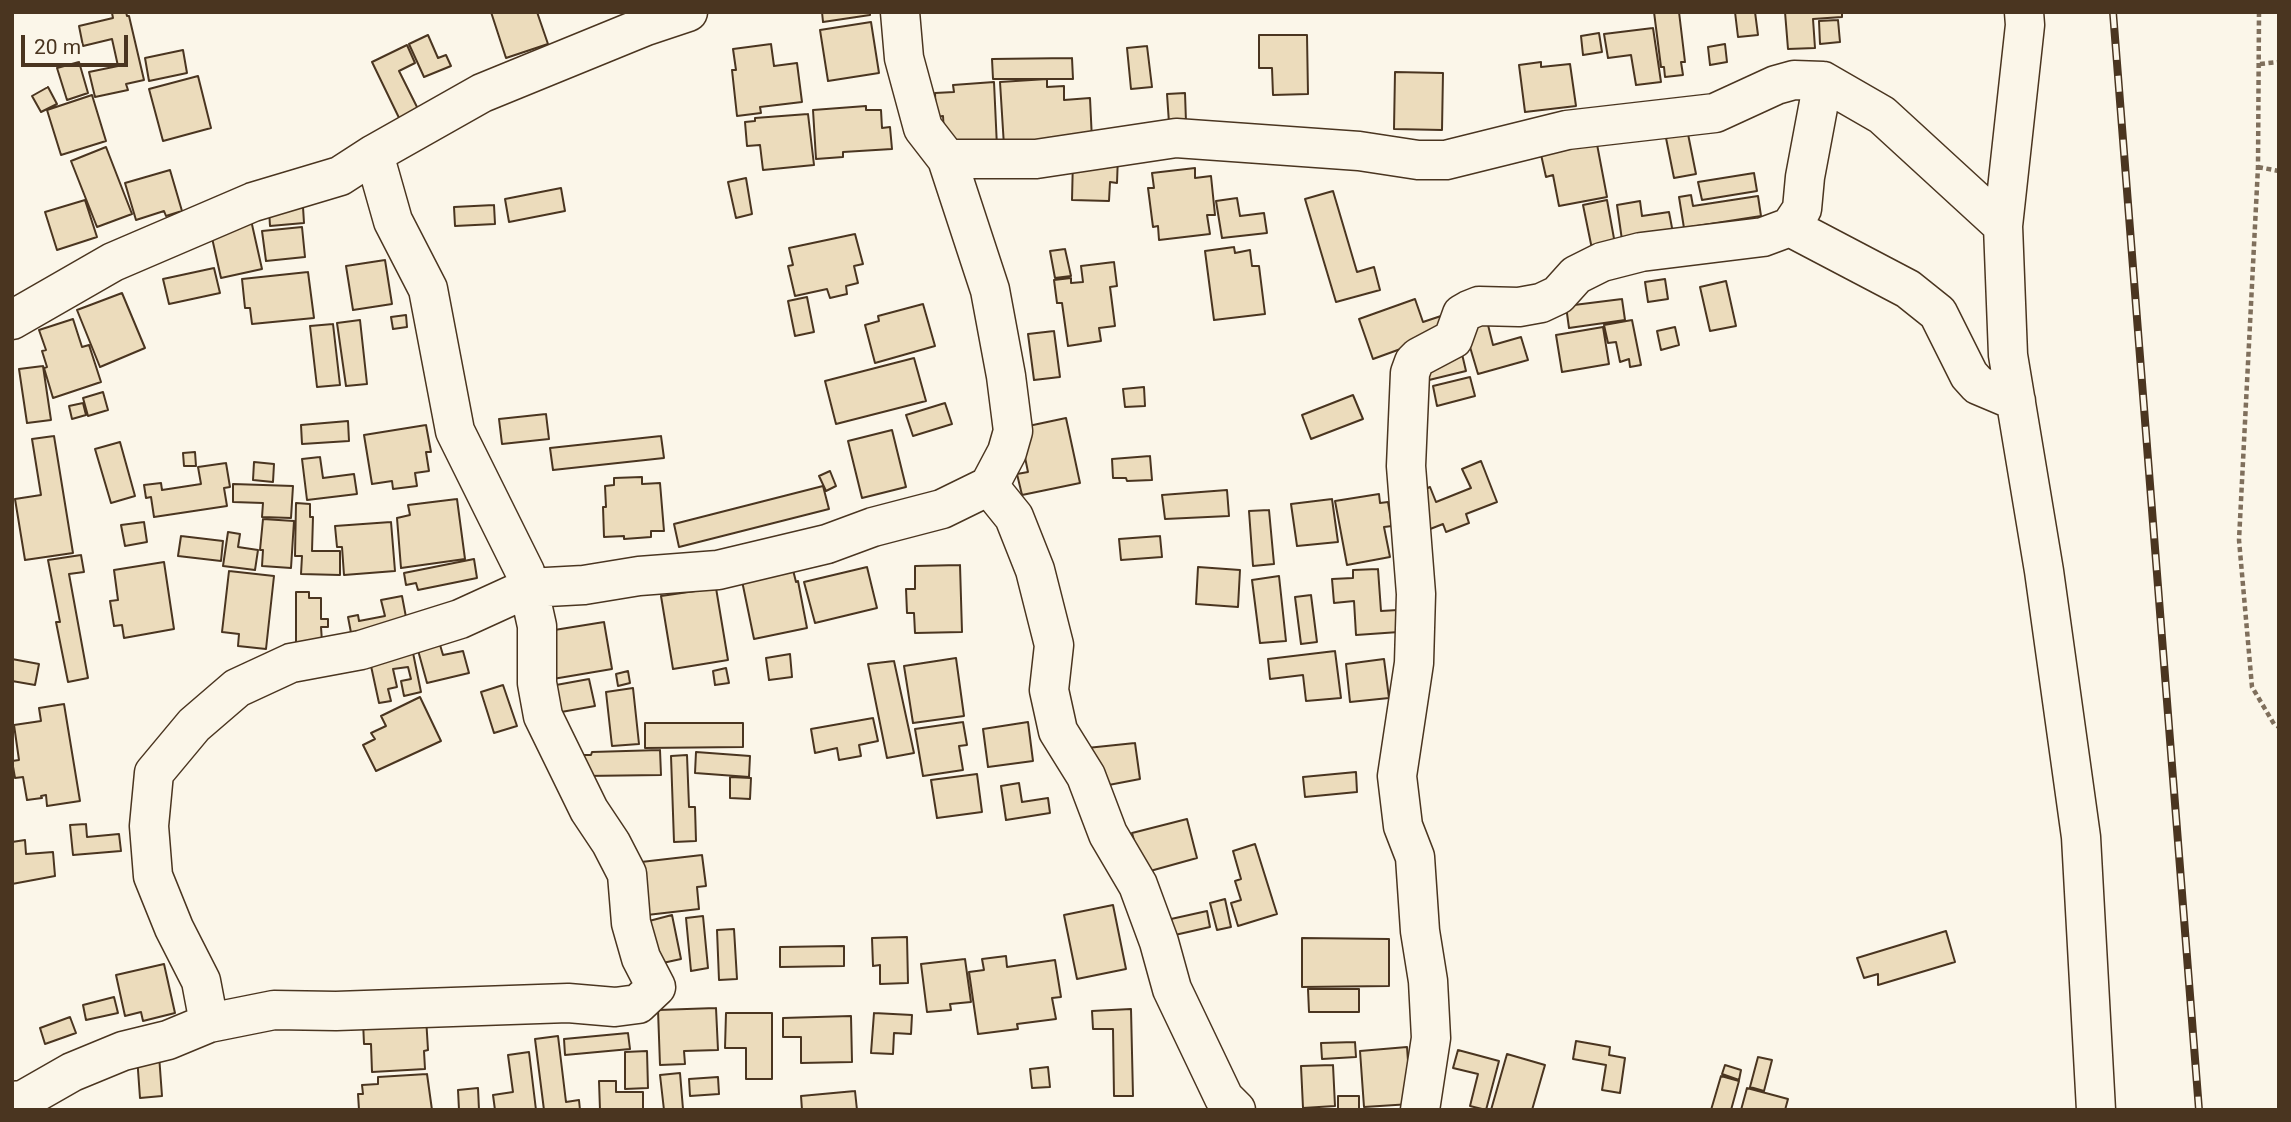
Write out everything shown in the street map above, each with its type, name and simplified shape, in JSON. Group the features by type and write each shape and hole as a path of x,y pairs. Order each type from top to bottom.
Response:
{"street":[{"path":"12,320 113,262 253,202 340,176 373,154 482,93 646,26 688,12"},
{"path":"209,1023 201,981 174,928 153,876 149,826 154,772 194,726 237,688 291,663 361,650 460,619 528,588 584,585 639,576 718,570 827,544 873,527 942,509 989,485 1007,452 1013,431 990,290 947,159 923,128 904,58 900,12"},
{"path":"2024,12 2025,25 2003,226 2008,355 2044,571 2081,837 2096,1110"},
{"path":"947,159 1036,159 1176,138 1359,151 1418,160 1446,160 1567,130 1715,113 1776,85 1794,80 1823,81 1882,115 2003,226"},
{"path":"1420,1110 1431,1038 1428,981 1420,931 1415,857 1403,826 1397,776 1414,663 1416,594 1406,466 1410,373 1414,362 1453,340 1462,314 1479,306 1519,307 1541,303 1558,295 1576,275 1602,262 1641,252 1763,237 1790,227 1802,209 1805,177 1823,81"},
{"path":"12,1101 23,1100 72,1072 122,1051 169,1040 209,1023 275,1010 336,1011 568,1003 615,1007 638,1004 656,988 641,958 631,923 627,874 589,810 543,716 537,683 537,626 525,572 455,431 428,289 393,221 373,154"},
{"path":"1790,227 1908,289 1938,313 1969,374 1978,385 2016,401"},
{"path":"989,485 1014,517 1035,570 1054,645 1049,690 1058,731 1086,776 1108,834 1138,885 1159,942 1172,989 1224,1098 1236,1110"}],"path":[{"path":"2259,12 2258,167 2239,540 2252,687 2274,724 2279,727"},
{"path":"2260,64 2279,62"},
{"path":"2258,167 2279,171"}],"building":[{"path":"126,12 144,80 126,84 128,90 95,97 89,72 118,66 112,39 83,46 79,26 113,18 112,13"},
{"path":"491,12 537,12 548,44 506,58"},
{"path":"822,12 870,12 870,15 823,22"},
{"path":"1654,12 1679,12 1685,62 1681,62 1683,75 1665,77 1664,67 1661,67"},
{"path":"1735,12 1755,12 1758,35 1738,37"},
{"path":"1785,12 1842,12 1842,17 1813,19 1815,48 1788,49"},
{"path":"1838,20 1840,42 1820,44 1819,21"},
{"path":"871,22 879,73 828,81 820,30"},
{"path":"1653,28 1661,82 1636,85 1631,55 1608,58 1604,34"},
{"path":"1599,33 1602,52 1583,55 1581,36"},
{"path":"428,35 438,58 446,55 451,66 424,77 409,44"},
{"path":"1259,35 1307,35 1308,94 1273,95 1272,68 1259,68"},
{"path":"771,44 774,66 797,63 802,102 760,107 761,113 737,116 732,70 736,70 733,49"},
{"path":"1725,44 1727,62 1710,65 1708,47"},
{"path":"407,45 415,63 399,71 421,115 402,124 372,62"},
{"path":"1147,46 1152,87 1131,89 1127,48"},
{"path":"183,50 187,73 149,81 145,58"},
{"path":"1072,58 1073,79 993,79 992,59"},
{"path":"79,62 88,93 67,100 57,68"},
{"path":"1541,62 1541,67 1570,64 1576,106 1525,112 1519,65"},
{"path":"1395,72 1443,73 1442,130 1394,129"},
{"path":"198,76 211,128 163,141 149,89"},
{"path":"1047,79 1047,87 1064,86 1064,100 1090,98 1092,140 1004,146 1000,82"},
{"path":"994,82 997,147 945,149 943,116 936,117 935,93 954,92 953,85"},
{"path":"48,87 57,104 41,112 32,96"},
{"path":"1185,93 1186,122 1169,123 1167,94"},
{"path":"92,95 106,141 61,155 47,110"},
{"path":"866,106 866,110 881,110 882,128 890,127 892,149 843,152 843,157 816,159 813,110"},
{"path":"808,114 814,165 763,170 760,145 747,146 745,122 755,121 755,118"},
{"path":"1685,119 1696,174 1674,178 1663,123"},
{"path":"1596,139 1607,197 1559,206 1553,175 1546,177 1540,150"},
{"path":"106,147 132,214 97,227 71,161"},
{"path":"1118,155 1117,183 1110,182 1109,201 1072,200 1073,158"},
{"path":"1195,168 1195,178 1211,176 1215,215 1207,215 1210,234 1159,240 1158,226 1153,227 1148,188 1154,188 1152,173"},
{"path":"170,170 182,211 166,216 164,211 136,220 125,183"},
{"path":"1754,173 1757,191 1702,200 1698,182"},
{"path":"746,178 752,214 736,218 728,182"},
{"path":"561,188 565,211 509,222 505,199"},
{"path":"1333,191 1357,272 1374,267 1380,290 1336,302 1305,199"},
{"path":"1691,195 1693,206 1758,196 1761,216 1684,228 1679,197"},
{"path":"1237,198 1240,216 1264,213 1267,233 1222,238 1216,201"},
{"path":"85,200 97,237 57,250 45,212"},
{"path":"1607,200 1615,244 1592,249 1583,205"},
{"path":"1640,201 1642,216 1669,212 1673,233 1622,240 1617,205"},
{"path":"494,205 495,224 455,226 454,207"},
{"path":"303,207 304,223 270,226 269,210"},
{"path":"251,220 262,269 221,278 210,229"},
{"path":"302,227 305,257 266,261 262,231"},
{"path":"855,234 863,264 854,266 858,283 846,286 847,294 830,298 827,289 795,296 788,266 793,265 789,248"},
{"path":"1234,247 1235,253 1250,250 1252,266 1259,266 1265,314 1214,320 1205,251"},
{"path":"1065,249 1071,276 1055,278 1050,251"},
{"path":"385,260 392,304 353,310 346,266"},
{"path":"1114,262 1117,286 1110,287 1115,326 1099,328 1101,341 1068,346 1062,303 1057,303 1054,280 1071,278 1071,283 1083,282 1081,266"},
{"path":"214,268 220,293 169,304 163,279"},
{"path":"308,272 314,318 252,324 250,308 245,308 242,279"},
{"path":"1665,279 1668,299 1648,302 1645,282"},
{"path":"1726,281 1736,326 1710,331 1700,287"},
{"path":"122,293 145,348 100,367 77,310"},
{"path":"807,297 814,332 795,336 788,301"},
{"path":"1415,299 1423,322 1444,315 1450,331 1373,359 1359,319"},
{"path":"1622,299 1625,320 1569,328 1566,306"},
{"path":"923,304 935,346 875,363 865,325 879,321 878,316"},
{"path":"1485,313 1493,345 1521,337 1528,360 1478,374 1462,320"},
{"path":"406,315 407,327 393,329 391,317"},
{"path":"73,319 82,347 89,345 101,382 53,398 44,368 47,367 42,351 46,350 39,330"},
{"path":"360,320 367,384 346,386 337,323"},
{"path":"1632,320 1641,365 1630,367 1629,359 1620,362 1616,342 1608,343 1604,325"},
{"path":"333,324 340,385 317,387 310,326"},
{"path":"1603,327 1609,364 1562,372 1556,335"},
{"path":"1675,327 1679,345 1661,350 1657,331"},
{"path":"1054,331 1060,377 1034,380 1028,334"},
{"path":"1462,354 1466,371 1429,380 1425,362"},
{"path":"914,358 926,401 836,424 825,381"},
{"path":"43,366 51,420 27,423 19,369"},
{"path":"1470,377 1475,396 1437,406 1433,386"},
{"path":"1144,387 1145,406 1125,407 1123,389"},
{"path":"103,392 108,410 88,416 83,398"},
{"path":"1353,395 1363,419 1311,439 1302,415"},
{"path":"83,403 86,415 72,419 69,406"},
{"path":"945,403 952,424 913,436 906,415"},
{"path":"546,414 549,439 502,444 499,419"},
{"path":"1066,418 1080,483 1022,495 1017,474 1028,472 1019,428"},
{"path":"348,421 349,441 302,444 301,425"},
{"path":"426,425 431,452 426,452 429,471 415,473 417,486 393,489 392,481 372,484 364,435"},
{"path":"892,430 906,487 862,498 848,441"},
{"path":"54,436 73,553 25,560 15,499 41,495 32,439"},
{"path":"661,436 664,458 553,470 550,448"},
{"path":"120,442 135,496 111,503 95,449"},
{"path":"195,452 196,466 184,466 183,453"},
{"path":"1150,456 1152,480 1127,481 1126,478 1113,478 1112,459"},
{"path":"320,457 323,478 354,474 357,494 307,500 302,459"},
{"path":"1481,461 1497,502 1466,514 1469,523 1446,532 1443,524 1425,531 1411,495 1430,487 1436,502 1471,488 1462,469"},
{"path":"254,462 274,464 273,482 253,480"},
{"path":"226,463 230,487 224,488 227,506 154,517 151,497 146,498 144,485 161,483 162,490 201,484 198,467"},
{"path":"830,471 836,486 826,491 819,476"},
{"path":"642,477 642,484 660,483 664,531 651,531 651,537 604,537 605,486 614,485 614,478"},
{"path":"233,484 293,486 291,518 262,517 263,503 233,502"},
{"path":"823,486 829,509 679,547 674,524"},
{"path":"1227,490 1229,516 1165,519 1162,495"},
{"path":"1379,494 1380,503 1388,502 1392,526 1384,527 1390,557 1347,565 1335,501"},
{"path":"457,499 465,559 401,568 397,518 410,515 408,505"},
{"path":"1332,499 1338,542 1297,546 1291,504"},
{"path":"296,503 310,504 310,517 313,517 312,551 340,551 340,575 301,574 302,556 295,556"},
{"path":"1269,510 1274,564 1253,566 1249,511"},
{"path":"263,519 294,521 291,568 262,566 263,550 260,550"},
{"path":"144,522 147,542 125,546 121,525"},
{"path":"391,522 395,571 344,575 342,547 337,547 335,526"},
{"path":"228,532 240,534 238,547 258,550 255,570 223,566"},
{"path":"181,536 223,541 221,561 178,556"},
{"path":"1160,536 1162,557 1121,560 1119,539"},
{"path":"81,555 84,572 69,574 88,678 68,682 56,622 60,622 48,560"},
{"path":"474,559 477,578 418,590 416,583 406,585 404,573"},
{"path":"164,562 174,629 124,638 122,625 114,626 110,601 118,600 114,570"},
{"path":"960,565 962,632 915,633 914,613 907,613 906,589 915,589 915,566"},
{"path":"792,566 796,582 798,581 807,628 754,639 741,576"},
{"path":"867,567 877,608 815,623 804,582"},
{"path":"1198,567 1240,570 1238,607 1196,604"},
{"path":"1378,569 1381,611 1398,610 1399,632 1356,635 1354,601 1334,603 1332,579 1353,578 1353,570"},
{"path":"229,571 274,576 266,649 238,646 239,634 222,632"},
{"path":"1279,576 1286,641 1260,643 1252,580"},
{"path":"716,588 728,660 673,669 661,596"},
{"path":"296,592 309,592 309,598 321,598 321,619 328,619 328,627 321,627 322,642 296,642"},
{"path":"1311,595 1317,642 1301,644 1295,597"},
{"path":"402,596 409,633 353,643 348,617 358,615 359,621 385,616 381,600"},
{"path":"604,622 612,669 547,680 542,632"},
{"path":"438,638 443,655 463,651 469,673 427,683 416,643"},
{"path":"411,643 421,692 404,696 401,681 411,679 408,667 393,669 397,687 388,689 391,701 379,703 368,652"},
{"path":"1335,651 1341,698 1306,701 1303,675 1270,679 1268,659"},
{"path":"790,654 792,677 769,680 766,658"},
{"path":"956,658 964,716 913,723 904,666"},
{"path":"12,659 39,664 35,685 12,681"},
{"path":"1384,659 1389,698 1350,702 1346,664"},
{"path":"894,661 914,753 887,758 868,664"},
{"path":"726,668 729,683 715,685 713,671"},
{"path":"628,671 630,683 618,686 616,674"},
{"path":"589,679 595,706 550,714 545,687"},
{"path":"503,685 517,726 494,733 481,692"},
{"path":"633,688 639,744 612,746 606,692"},
{"path":"420,697 441,741 376,771 363,745 375,739 371,733 386,726 381,716"},
{"path":"64,704 80,801 47,806 46,795 27,800 23,777 15,778 12,761 19,760 14,725 41,721 39,708"},
{"path":"873,718 878,741 859,745 861,756 839,760 837,748 815,753 811,729"},
{"path":"963,722 967,745 959,746 963,770 923,776 915,729"},
{"path":"1028,722 1033,761 988,767 983,729"},
{"path":"645,723 743,723 743,747 645,748"},
{"path":"1135,743 1140,779 1093,788 1087,748"},
{"path":"660,750 661,775 584,776 584,755 591,755 592,752"},
{"path":"696,752 750,756 749,777 695,773"},
{"path":"687,755 689,807 695,807 696,841 674,842 671,756"},
{"path":"1356,772 1357,792 1305,797 1303,777"},
{"path":"977,774 982,812 937,818 931,780"},
{"path":"730,777 751,778 750,799 730,798"},
{"path":"1019,783 1022,802 1048,798 1050,813 1006,820 1001,786"},
{"path":"1187,819 1197,858 1143,873 1132,833"},
{"path":"86,824 87,837 119,834 121,851 73,855 70,825"},
{"path":"25,840 26,854 53,852 55,876 12,884 12,842"},
{"path":"1255,844 1277,914 1238,926 1231,903 1241,900 1235,881 1241,879 1233,851"},
{"path":"702,855 706,886 697,887 699,909 647,915 641,862"},
{"path":"1225,899 1231,927 1217,930 1210,903"},
{"path":"1113,905 1126,969 1077,979 1064,915"},
{"path":"1207,911 1210,927 1166,937 1162,921"},
{"path":"672,915 681,959 658,964 649,921"},
{"path":"703,916 708,968 691,971 686,918"},
{"path":"734,929 737,979 719,980 717,930"},
{"path":"1946,931 1955,962 1878,985 1878,974 1864,978 1857,958"},
{"path":"907,937 908,983 880,984 880,965 873,966 872,938"},
{"path":"1302,938 1389,939 1389,986 1302,987"},
{"path":"844,946 844,966 780,967 780,947"},
{"path":"1006,956 1007,967 1055,960 1061,997 1052,998 1056,1019 1017,1024 1018,1029 978,1034 969,972 984,970 982,959"},
{"path":"965,959 971,1002 950,1004 951,1010 927,1012 921,964"},
{"path":"164,964 175,1013 143,1021 141,1012 125,1016 116,975"},
{"path":"1308,989 1359,989 1359,1012 1309,1012"},
{"path":"114,997 118,1013 86,1020 83,1005"},
{"path":"716,1008 718,1050 684,1051 685,1064 660,1065 658,1010"},
{"path":"1131,1009 1133,1096 1114,1096 1113,1029 1093,1029 1092,1011"},
{"path":"726,1013 772,1013 772,1079 746,1079 746,1048 725,1048"},
{"path":"874,1013 912,1015 911,1034 894,1033 893,1054 871,1053"},
{"path":"851,1016 852,1062 801,1063 801,1037 783,1037 783,1018"},
{"path":"70,1017 76,1033 45,1044 40,1028"},
{"path":"426,1017 428,1050 424,1051 425,1069 372,1072 371,1044 364,1044 363,1021"},
{"path":"628,1033 630,1049 565,1055 564,1039"},
{"path":"558,1036 566,1102 579,1100 580,1110 544,1110 535,1039"},
{"path":"1576,1041 1610,1047 1609,1055 1625,1058 1620,1093 1602,1090 1606,1065 1573,1059"},
{"path":"1355,1042 1356,1057 1322,1059 1321,1043"},
{"path":"1407,1047 1411,1104 1364,1107 1360,1051"},
{"path":"1458,1050 1499,1061 1486,1110 1470,1106 1478,1074 1453,1068"},
{"path":"647,1051 648,1088 625,1089 625,1052"},
{"path":"529,1052 536,1110 495,1110 493,1095 513,1092 508,1055"},
{"path":"1507,1054 1545,1065 1532,1110 1491,1110"},
{"path":"159,1055 162,1096 140,1098 137,1056"},
{"path":"1758,1057 1772,1060 1764,1091 1750,1087"},
{"path":"1333,1065 1335,1106 1303,1108 1301,1066"},
{"path":"1725,1065 1741,1070 1739,1080 1722,1074"},
{"path":"1048,1067 1050,1087 1032,1088 1030,1069"},
{"path":"680,1073 683,1109 664,1110 660,1075"},
{"path":"427,1074 432,1110 359,1110 358,1094 363,1094 362,1085 378,1084 378,1077"},
{"path":"1721,1076 1739,1081 1731,1110 1711,1110"},
{"path":"718,1077 719,1094 690,1096 689,1079"},
{"path":"599,1081 616,1081 616,1092 643,1092 643,1110 600,1110"},
{"path":"478,1088 479,1110 459,1110 458,1090"},
{"path":"1747,1088 1788,1099 1785,1110 1741,1110"},
{"path":"855,1091 857,1110 802,1110 801,1096"},
{"path":"1338,1096 1359,1096 1359,1110 1338,1110"}],"railway":[{"path":"2113,12 2199,1110"}]}
